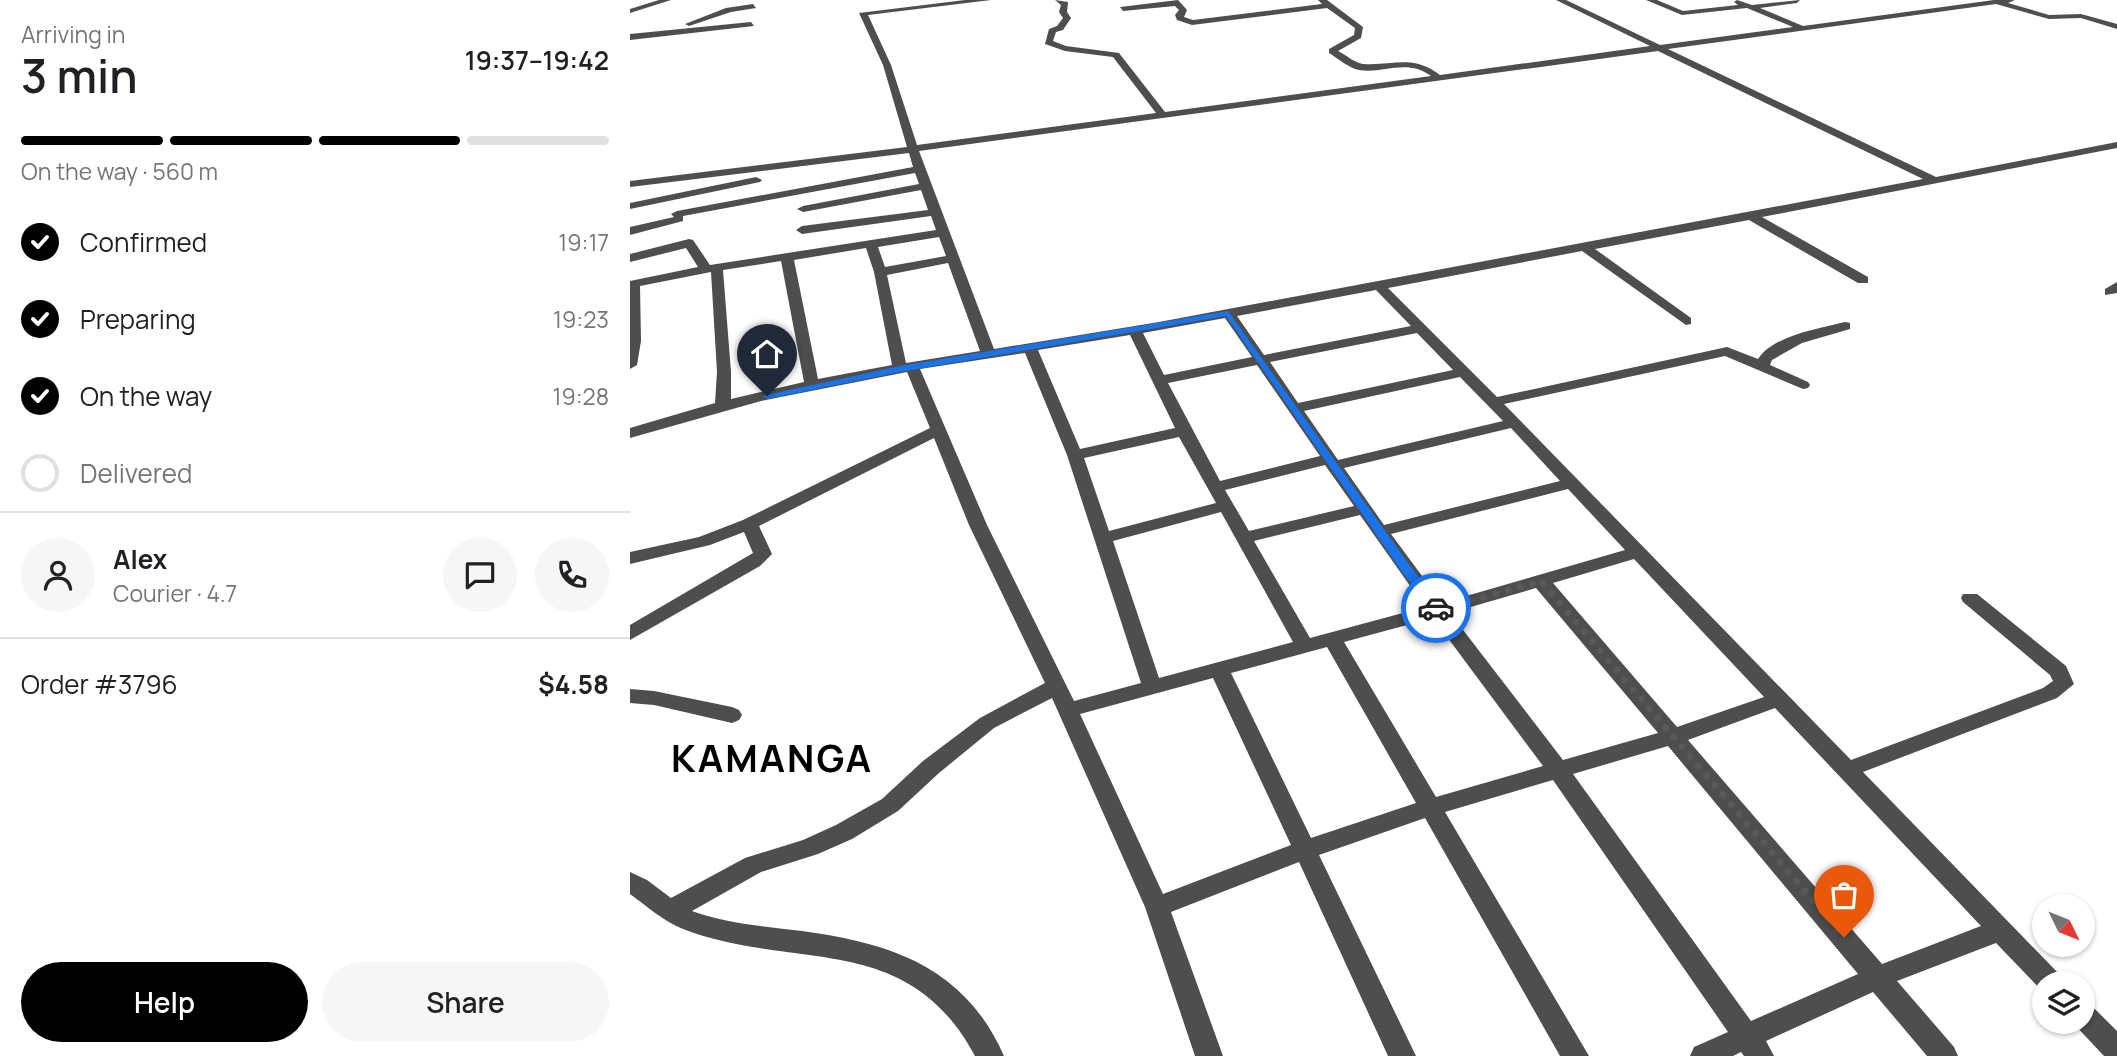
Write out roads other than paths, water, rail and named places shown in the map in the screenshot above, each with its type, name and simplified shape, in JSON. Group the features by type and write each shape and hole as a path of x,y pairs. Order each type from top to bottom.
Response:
{"street":[{"path":"630,11 667,0"},
{"path":"858,0 887,65 919,169 989,355"},
{"path":"863,12 988,0"},
{"path":"1059,0 1065,4 1063,12 1068,18 1060,28 1052,32 1048,42 1078,52 1106,52 1116,55 1162,114"},
{"path":"1560,0 1933,180"},
{"path":"1650,0 1682,13 1797,1"},
{"path":"1734,0 1803,28"},
{"path":"630,184 2011,0"},
{"path":"1123,9 1175,2 1184,10 1179,15 1180,18 1189,23 1325,3 1359,27 1358,36 1332,51 1341,58 1360,67 1394,63 1413,65 1427,69 1439,78"},
{"path":"1997,2 2049,17 2081,16 2117,27"},
{"path":"630,37 752,29 753,3 683,26 676,32"},
{"path":"630,433 723,405 906,368 1135,330 1753,217 2117,145"},
{"path":"630,231 678,217 919,169"},
{"path":"630,206 780,176"},
{"path":"654,182 678,217 689,243 711,269 724,372 723,405"},
{"path":"803,209 925,186"},
{"path":"802,230 936,212"},
{"path":"1753,217 1863,280"},
{"path":"630,365 634,341 632,284 943,233"},
{"path":"630,258 689,243"},
{"path":"871,244 906,368 939,429 978,525 1057,686 1157,907 1209,1056"},
{"path":"1583,246 1686,321"},
{"path":"787,258 812,387"},
{"path":"880,272 952,259"},
{"path":"1378,285 1572,483 2039,971"},
{"path":"1228,313 1364,509 1559,771 1753,1047"},
{"path":"1762,366 1765,356 1778,348 1845,326"},
{"path":"1159,380 1421,328"},
{"path":"1135,330 1184,431 1304,645"},
{"path":"1030,348 1075,455 1152,686"},
{"path":"1493,402 1718,352 1735,353 1803,385"},
{"path":"1294,408 1464,372"},
{"path":"1217,487 1514,423"},
{"path":"630,558 704,541 749,524 939,429"},
{"path":"1075,455 1184,431"},
{"path":"1380,531 1572,483"},
{"path":"1104,538 1226,505"},
{"path":"1244,538 1364,509"},
{"path":"630,633 754,562 763,554 749,524"},
{"path":"1067,710 1438,610 1638,552"},
{"path":"1541,581 1944,1056"},
{"path":"1846,769 2050,693 2064,684 2059,671 1970,598"},
{"path":"1332,638 1433,807 1575,1056"},
{"path":"1219,668 1402,1056"},
{"path":"669,911 753,865 810,847 845,832 890,805 931,767 987,723 1057,686"},
{"path":"630,696 654,698 732,715"},
{"path":"1157,907 1305,850 1433,807 1675,736 1779,699"},
{"path":"630,882 669,911 690,922 722,931 830,945 886,957 930,982 965,1014 990,1056"},
{"path":"1704,1056 1753,1047 1878,977 2000,930"},
{"path":"2095,1027 2117,1049"}],"district":[{"name":"KAMANGA","path":"772,759"}]}
